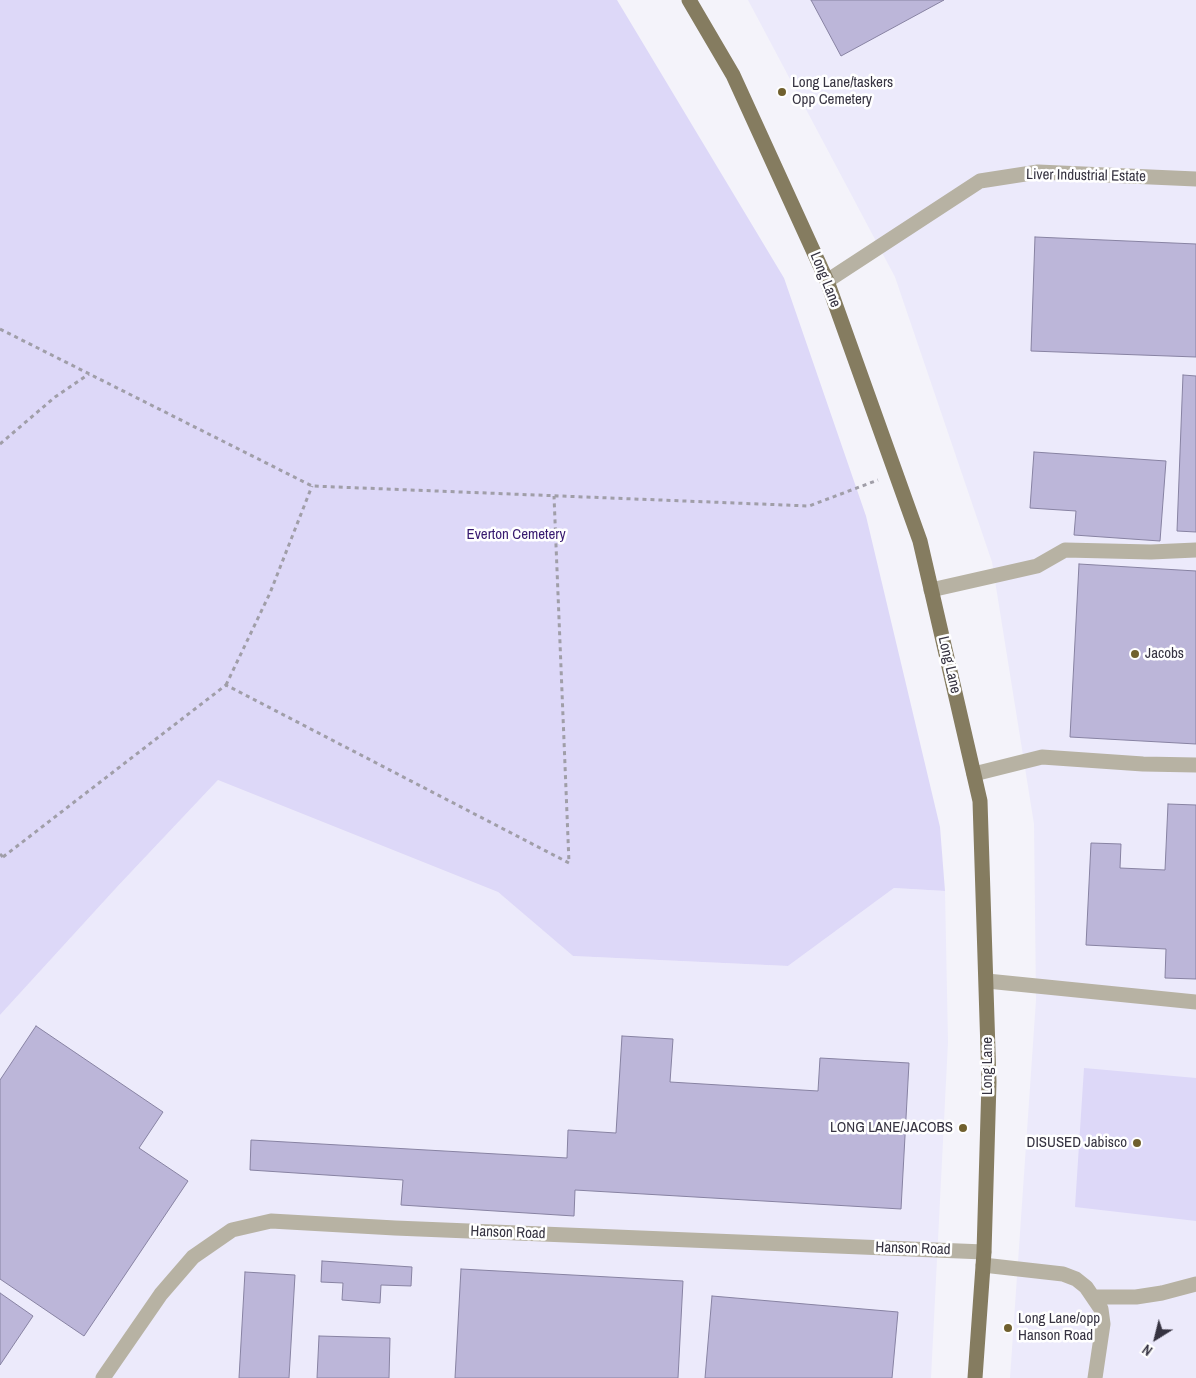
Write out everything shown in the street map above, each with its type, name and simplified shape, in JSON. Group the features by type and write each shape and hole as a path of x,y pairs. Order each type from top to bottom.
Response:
{"main road":[{"name":"Long Lane","path":"689,0 733,75 826,281 920,542 980,801 989,1082 984,1258 975,1378"}],"street":[{"name":"Liver Industrial Estate","path":"826,281 980,181 1038,172 1196,179"},
{"path":"931,590 1037,566 1065,550 1151,552 1196,550"},
{"path":"974,774 1042,757 1143,764 1196,765"},
{"path":"987,980 1196,1002"},
{"name":"Hanson Road","path":"104,1378 161,1294 193,1257 232,1230 271,1221 984,1258 1063,1274 1076,1279 1094,1297"},
{"path":"1094,1297 1136,1297 1162,1293 1196,1284"},
{"path":"1094,1297 1101,1309 1103,1324 1095,1378"}],"path":[{"path":"0,329 312,486 808,506 895,474"},
{"path":"0,444 55,397 89,374"},
{"path":"1,857 226,685 270,593 312,486"},
{"path":"226,685 569,863 554,496"}],"shaded area":[{"path":"748,0 1196,0 1196,1378 1010,1378 1036,1000 1034,824 992,562 895,277"},
{"path":"218,780 498,892 573,956 788,966 894,888 945,891 948,1042 931,1378 0,1378 0,1015"}],"green space":[{"name":"Everton Cemetery","path":"0,0 617,0 784,278 866,516 940,827 945,891 894,888 788,966 573,956 498,892 218,780 0,1015"},
{"name":"DISUSED Jabisco","path":"1084,1068 1196,1078 1196,1221 1075,1207"}],"building":[{"path":"811,0 944,0 841,56"},
{"path":"1035,237 1196,244 1196,357 1031,351"},
{"path":"1183,375 1196,376 1196,532 1177,531"},
{"path":"1034,452 1166,461 1160,541 1074,535 1076,511 1030,508"},
{"name":"Jacobs","path":"1079,564 1196,571 1196,744 1070,737"},
{"path":"1168,804 1196,805 1196,979 1165,978 1166,949 1086,945 1091,843 1121,844 1120,868 1165,870"},
{"path":"36,1026 163,1112 139,1148 188,1181 84,1336 0,1279 0,1080"},
{"path":"622,1036 673,1039 670,1082 818,1091 820,1058 909,1063 901,1209 575,1190 574,1216 401,1205 403,1180 250,1170 251,1140 567,1158 568,1130 616,1133"},
{"path":"322,1261 412,1267 411,1286 381,1285 380,1303 342,1300 343,1283 321,1282"},
{"path":"461,1269 683,1281 678,1378 455,1378"},
{"path":"245,1272 295,1275 289,1378 239,1378"},
{"path":"0,1293 33,1316 0,1365"},
{"path":"712,1296 898,1312 892,1378 705,1378"},
{"path":"319,1336 390,1338 389,1378 317,1378"}],"place":[{"name":"Long Lane/taskers Opp Cemetery","path":"782,92"},
{"name":"Jacobs","path":"1135,654"},
{"name":"LONG LANE/JACOBS","path":"963,1128"},
{"name":"DISUSED Jabisco","path":"1137,1143"},
{"name":"Long Lane/opp Hanson Road","path":"1008,1328"}]}
